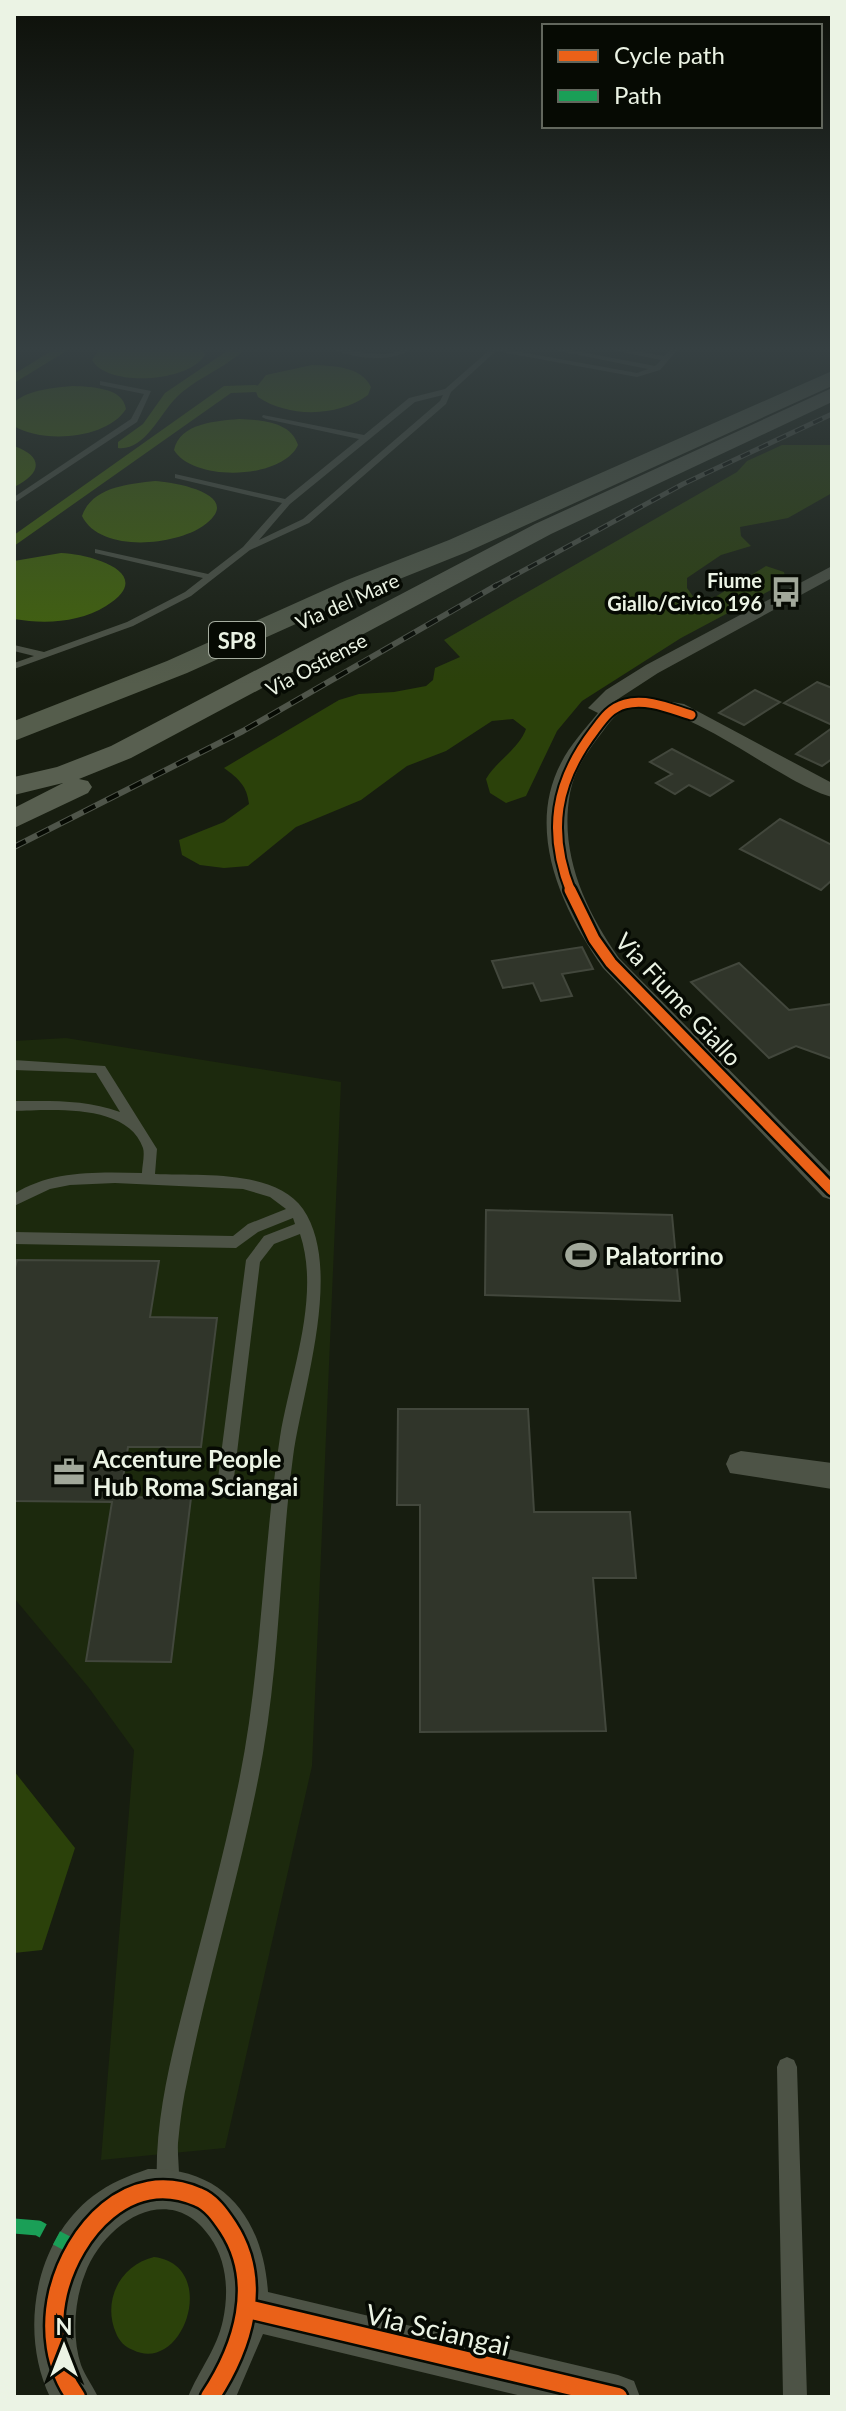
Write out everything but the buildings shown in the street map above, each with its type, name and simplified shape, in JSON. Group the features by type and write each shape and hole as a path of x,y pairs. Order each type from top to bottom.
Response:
{"main road":[{"name":"Via del Mare","path":"14,732 164,673 651,460"},
{"name":"Via Ostiense","path":"14,786 66,774 109,758 543,529 694,460"},
{"name":"Via Ostiense","path":"14,819 365,638 611,499"},
{"name":"Via del Mare","path":"14,746 295,625 402,576 458,546"},
{"path":"14,763 295,625"},
{"path":"14,722 260,629"}],"street":[{"name":"Via Fiume Giallo","path":"832,571 628,683 596,710 564,782 558,822 564,873 583,921 602,951 639,993 832,1190"},
{"name":"Via Fiume Giallo","path":"628,683 831,788"},
{"name":"Via Fiume Giallo","path":"582,744 607,714 622,705 654,705 691,715"},
{"path":"741,1464 832,1476"},
{"path":"76,2397 57,2357 53,2319 59,2281 74,2247 93,2221 117,2202 142,2192 168,2189 198,2198 223,2218 240,2248 248,2286 248,2309 230,2364 210,2397"},
{"name":"Via Sciangai","path":"248,2309 599,2395"}],"lane":[{"path":"14,501 75,460"},
{"path":"246,549 287,502 339,460"},
{"path":"14,666 130,624 188,594 246,549 306,521 377,460"},
{"path":"178,476 287,502"},
{"path":"98,551 208,577"},
{"path":"14,648 44,655"},
{"path":"14,1065 100,1069 150,1149 148,1179"},
{"path":"14,1106 96,1108 113,1112 133,1125"},
{"path":"14,1201 40,1186 88,1180 148,1179 260,1187 285,1201 300,1219 314,1260 304,1353 288,1437 255,1750 175,2090 167,2144 168,2189"},
{"path":"14,1238 236,1242 253,1228 300,1219"},
{"path":"225,1486 253,1260 269,1240 300,1219"},
{"path":"787,2067 795,2397"}],"shaded area":[{"path":"14,460 35,460 36,466 30,477 14,487"},
{"path":"184,460 285,460 275,465 237,473 199,468"},
{"path":"832,460 832,493 788,518 740,527 741,536 751,546 721,555 687,578 687,588 695,599 715,597 766,566 784,572 786,582 681,638 582,701 557,731 526,796 506,803 490,793 486,779 518,743 526,729 513,719 492,721 446,751 407,766 361,800 296,827 248,866 224,868 200,865 182,855 179,840 224,822 249,804 241,783 224,768 339,700 359,694 426,686 433,680 435,668 460,657 444,640 737,472 747,461"},
{"path":"155,481 203,492 217,506 214,515 190,533 138,542 104,536 91,528 82,516 87,506 102,493"},
{"path":"61,553 88,557 114,568 123,575 125,584 120,594 96,612 73,619 49,622 14,619 14,561"},
{"path":"66,1038 341,1082 312,1766 225,2148 101,2160 134,1750 89,1688 14,1598 14,1041"},
{"path":"14,1771 75,1848 42,1950 14,1953"},
{"path":"154,2257 174,2264 186,2278 190,2297 187,2316 179,2334 167,2347 151,2354 133,2350 121,2341 112,2321 111,2309 123,2276 142,2261"}],"waterway":[{"path":"14,542 129,460"}],"railway":[{"path":"493,587 683,484 735,460"},
{"path":"14,847 243,731 497,585"}],"marked path":[{"path":"14,2226 38,2228 74,2247"}],"cycle path":[{"path":"691,715 662,706 631,703 613,709 589,737 571,763 560,791 557,821 567,882 594,939 611,963 832,1190"},
{"path":"76,2397 63,2375 55,2337 57,2298 73,2252 87,2230 125,2198 148,2190 172,2189 198,2197 217,2212 231,2232 246,2274 245,2317 240,2338 222,2379 210,2397"},
{"path":"248,2309 618,2397"}],"place":[{"name":"Fiume Giallo/Civico 196","path":"786,592"},
{"name":"Palatorrino","path":"581,1255"},
{"name":"Accenture People Hub Roma Sciangai","path":"69,1472"}]}
